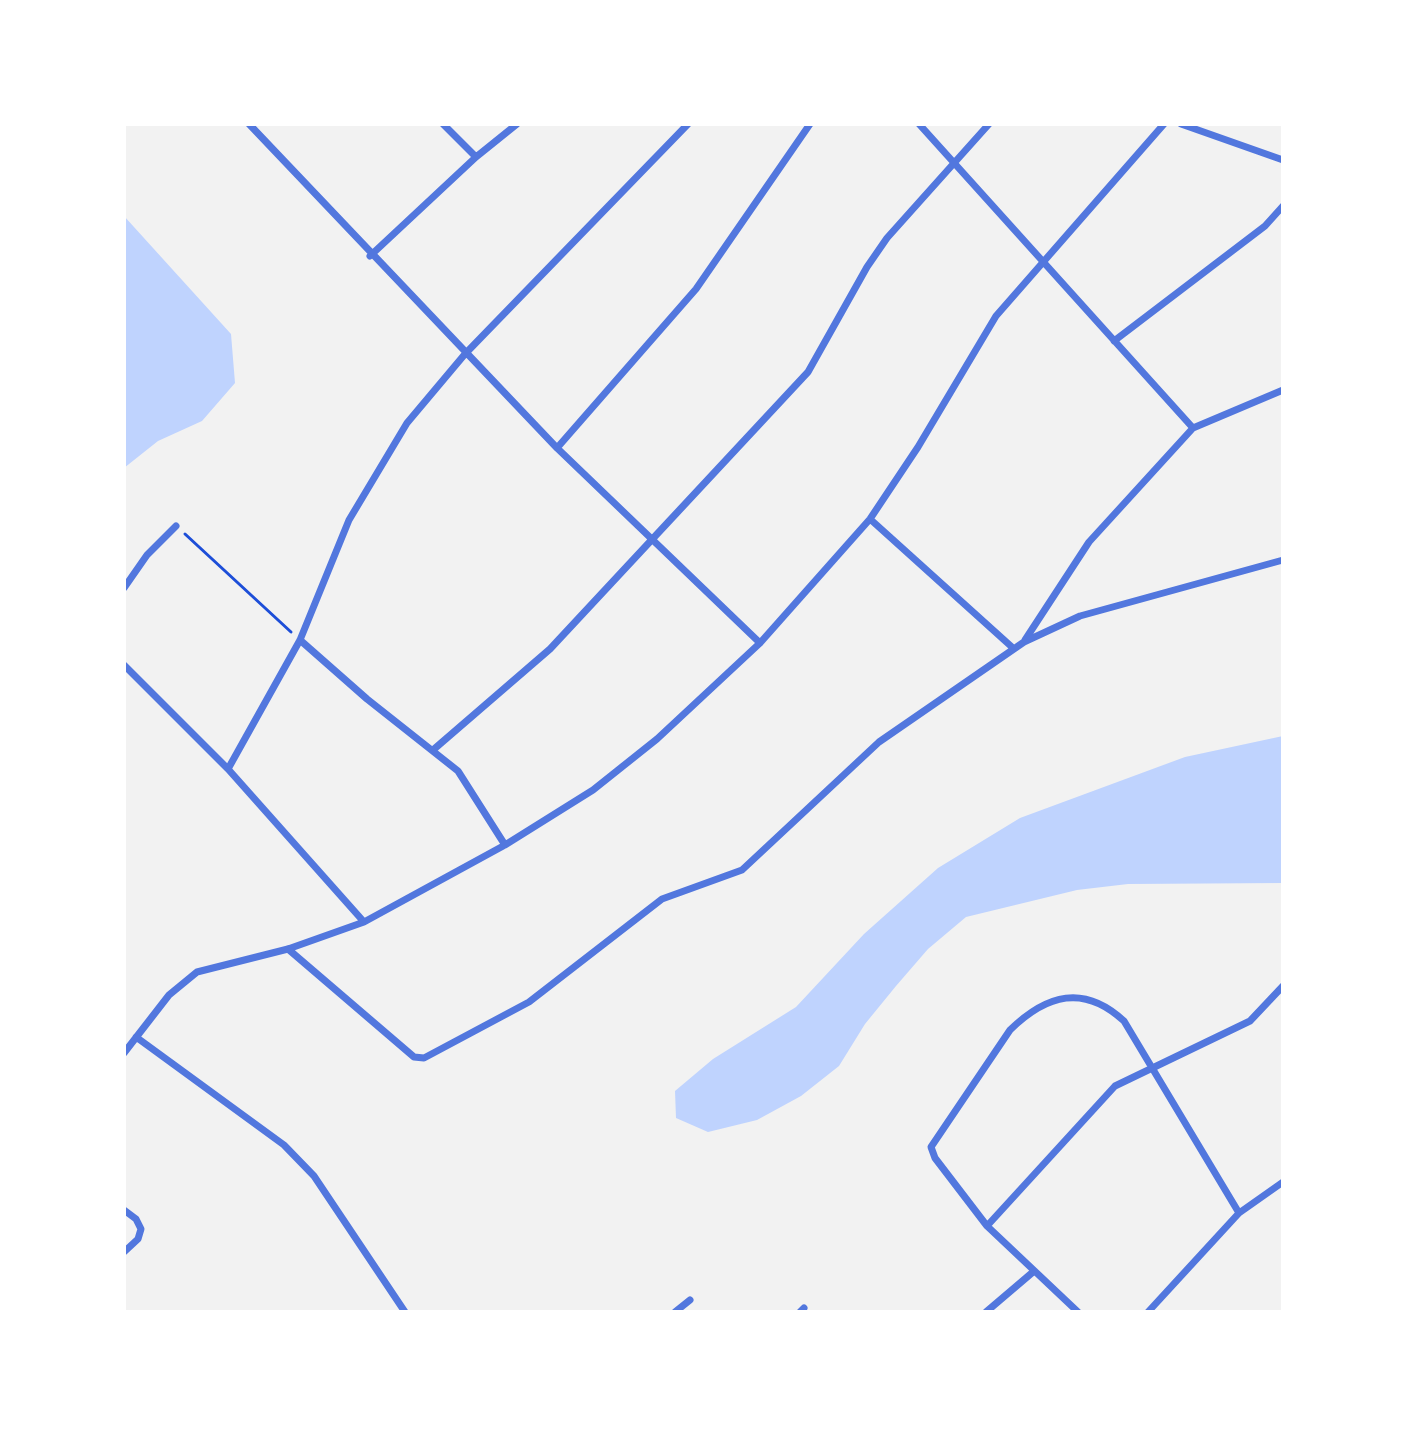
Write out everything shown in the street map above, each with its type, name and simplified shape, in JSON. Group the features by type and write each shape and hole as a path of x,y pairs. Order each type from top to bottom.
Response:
{"street":[{"path":"249,124 370,256 557,448 760,643"},
{"path":"443,124 476,157"},
{"path":"370,256 476,157 517,124"},
{"path":"228,769 300,640 349,520 380,463 407,423 465,354 688,124"},
{"path":"557,448 696,289 810,124"},
{"path":"919,124 1193,428"},
{"path":"433,750 550,649 808,372 867,267 953,161 989,124"},
{"path":"124,1053 169,995 197,972 288,949 364,922 505,845 593,790 657,739 760,643 870,519 918,447 983,334 1164,124"},
{"path":"1181,124 1283,160"},
{"path":"1114,341 1240,245 1283,206"},
{"path":"1024,642 1089,542 1193,428 1283,390"},
{"path":"870,519 1013,648"},
{"path":"124,588 147,555 176,526"},
{"path":"288,949 414,1057 424,1058 529,1002 662,899 742,870 879,742 1013,648 1080,616 1260,570 1283,560"},
{"path":"300,640 468,782 505,845"},
{"path":"124,665 228,769 364,922"},
{"path":"987,1226 1106,1093 1150,1067 1250,1021 1283,986"},
{"path":"1078,1312 987,1226 935,1158 931,1147 1010,1030 1025,1016 1049,1003 1072,996 1100,1002 1124,1021 1239,1213"},
{"path":"136,1037 284,1145 314,1176 405,1312"},
{"path":"1148,1312 1239,1213 1283,1182"},
{"path":"124,1210 136,1219 141,1229 138,1239 124,1252"},
{"path":"986,1312 1033,1272"},
{"path":"675,1312 690,1300"}],"path":[{"path":"176,526 300,640"}],"water":[{"path":"124,216 231,334 235,383 202,421 158,441 124,468"},
{"path":"1283,736 1283,883 1128,884 1077,890 966,917 928,949 896,986 865,1024 839,1066 801,1096 757,1120 708,1132 676,1118 675,1091 713,1059 796,1007 864,934 938,868 1020,818 1185,757"}]}
